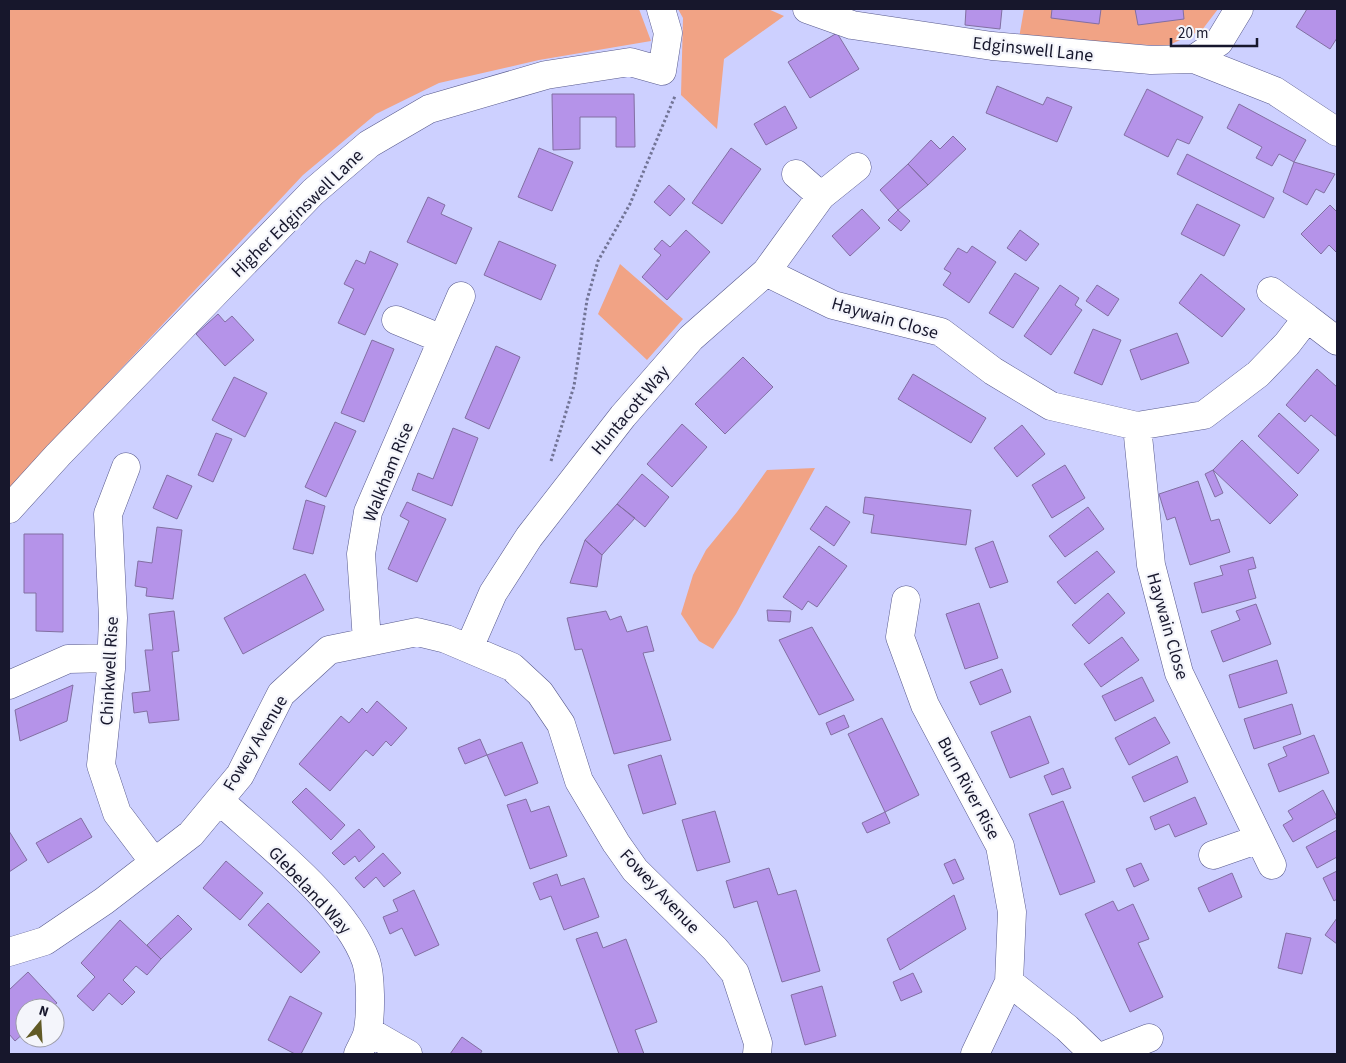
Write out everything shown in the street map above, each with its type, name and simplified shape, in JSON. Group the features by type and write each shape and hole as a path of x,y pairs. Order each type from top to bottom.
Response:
{"street":[{"path":"661,9 668,33 662,70"},
{"name":"Edginswell Lane","path":"808,9 852,25 992,46 1151,60 1194,59"},
{"path":"1194,59 1219,42 1239,9"},
{"path":"1194,59 1275,92 1337,132"},
{"name":"Higher Edginswell Lane","path":"9,509 58,455 313,192 369,144 429,109 546,75 630,62 662,70"},
{"name":"Huntacott Way","path":"469,648 493,593 557,499 623,416 690,338 766,272 820,196 857,167"},
{"path":"796,174 820,196"},
{"name":"Haywain Close","path":"766,272 833,305 941,332 994,371 1051,406 1138,426 1204,415 1258,374 1287,344 1307,318"},
{"path":"1271,291 1337,341"},
{"name":"Walkham Rise","path":"367,641 361,554 368,512 420,397 461,296"},
{"path":"396,320 442,339"},
{"name":"Haywain Close","path":"1138,426 1151,564 1179,673 1272,865"},
{"name":"Chinkwell Rise","path":"126,467 108,514 113,618 102,765 117,814 154,862"},
{"name":"Burn River Rise","path":"906,600 900,637 925,705 1000,846 1012,912 1009,982 975,1054"},
{"name":"Fowey Avenue","path":"9,952 45,941 104,901 191,834 240,775 281,694 329,650 417,632 446,639 512,667 540,694 561,724 579,782 616,843 635,870 715,949 735,973 758,1043 757,1054"},
{"path":"9,685 68,659 111,658"},
{"name":"Glebeland Way","path":"220,801 275,850 350,928 366,962 370,998 363,1043"},
{"path":"1213,855 1258,839"},
{"path":"1009,982 1067,1028 1094,1054"},
{"path":"1108,1054 1149,1038"},
{"path":"363,1043 408,1054"}],"path":[{"path":"557,499 550,459 574,386 587,300 598,261 630,204 678,91 662,70"}],"shaded area":[{"path":"9,9 639,9 651,41 539,60 439,83 376,114 303,175 9,488"},
{"path":"678,9 768,9 784,16 724,59 717,129 681,95 683,18"},
{"path":"1024,9 1218,9 1202,30 1167,46 1019,38"},
{"path":"620,264 683,319 647,360 598,314"},
{"path":"815,468 736,614 713,649 699,641 681,614 693,575 706,550 737,512 767,470"}],"building":[{"path":"966,9 1002,9 1000,29 965,25"},
{"path":"1052,9 1101,9 1099,24 1051,18"},
{"path":"1135,9 1183,9 1184,19 1138,25"},
{"path":"1307,9 1337,9 1337,38 1330,49 1296,27"},
{"path":"837,33 859,69 810,98 788,62"},
{"path":"997,86 1043,105 1047,97 1072,107 1057,142 986,113"},
{"path":"1147,89 1203,117 1189,144 1177,139 1168,157 1124,135"},
{"path":"552,94 634,94 635,147 616,147 616,117 580,117 580,149 553,150"},
{"path":"1239,104 1306,140 1294,162 1279,154 1272,166 1256,158 1262,147 1227,128"},
{"path":"785,106 797,128 766,145 754,124"},
{"path":"953,136 966,149 928,185 908,164 931,140 940,149"},
{"path":"539,148 573,162 552,211 518,197"},
{"path":"731,148 761,169 722,224 692,203"},
{"path":"1187,154 1274,198 1264,218 1177,174"},
{"path":"1294,162 1335,174 1324,193 1316,189 1307,205 1283,192"},
{"path":"908,164 928,185 898,210 880,190"},
{"path":"669,185 685,199 670,216 654,202"},
{"path":"428,197 445,205 441,214 472,228 456,264 407,242"},
{"path":"1197,204 1240,225 1224,256 1181,234"},
{"path":"1330,205 1337,212 1337,253 1329,245 1321,254 1301,234"},
{"path":"862,209 880,228 850,256 832,236"},
{"path":"898,210 910,221 901,231 888,220"},
{"path":"686,230 710,252 667,300 642,277 661,255 654,249 662,240 670,247"},
{"path":"1020,230 1039,244 1026,261 1007,248"},
{"path":"499,241 556,265 541,300 484,275"},
{"path":"972,246 996,262 969,303 943,285 951,273 944,269 958,248 967,253"},
{"path":"370,251 398,264 365,335 338,323 354,289 344,284 356,260 365,264"},
{"path":"1015,273 1039,288 1013,328 989,313"},
{"path":"1201,274 1245,309 1222,337 1179,303"},
{"path":"1060,285 1079,298 1075,305 1082,310 1051,355 1024,336"},
{"path":"1097,285 1119,299 1108,316 1086,301"},
{"path":"218,314 225,322 232,316 254,340 225,366 196,334"},
{"path":"1093,329 1121,340 1102,385 1074,373"},
{"path":"1177,333 1189,363 1141,380 1130,350"},
{"path":"372,340 394,349 364,422 341,413"},
{"path":"496,346 520,357 489,429 465,418"},
{"path":"743,357 773,387 725,434 695,404"},
{"path":"1317,369 1337,387 1337,437 1311,415 1305,422 1286,405"},
{"path":"913,374 986,418 971,443 898,399"},
{"path":"234,377 267,393 245,437 212,420"},
{"path":"1279,413 1319,450 1298,474 1258,436"},
{"path":"335,422 356,431 326,497 305,487"},
{"path":"682,424 707,447 672,487 647,464"},
{"path":"1022,425 1045,454 1017,477 994,448"},
{"path":"453,428 478,438 452,506 412,490 418,473 433,479"},
{"path":"216,433 232,439 213,482 198,475"},
{"path":"1242,440 1298,495 1270,524 1213,470"},
{"path":"1065,465 1085,498 1052,518 1032,485"},
{"path":"1213,470 1223,493 1215,497 1205,474"},
{"path":"642,474 669,497 645,527 617,504"},
{"path":"167,475 192,486 177,519 153,508"},
{"path":"1198,481 1211,521 1219,519 1230,552 1190,565 1175,517 1167,520 1159,494"},
{"path":"865,497 971,510 966,545 871,533 874,515 863,513"},
{"path":"306,500 325,506 313,554 293,549"},
{"path":"407,502 446,519 417,582 388,569 409,521 400,516"},
{"path":"617,504 635,518 602,555 585,540"},
{"path":"826,506 850,522 834,546 810,529"},
{"path":"1088,507 1104,529 1065,557 1049,536"},
{"path":"157,527 182,530 173,599 146,596 147,588 135,586 138,561 152,563"},
{"path":"24,534 63,534 63,632 36,631 36,593 24,593"},
{"path":"585,540 602,555 597,587 570,583"},
{"path":"993,541 1008,582 990,588 975,548"},
{"path":"819,546 847,566 817,607 808,601 802,610 783,597"},
{"path":"1097,551 1115,572 1075,604 1057,582"},
{"path":"1253,557 1256,568 1248,570 1256,598 1202,613 1194,583 1223,575 1220,566"},
{"path":"305,574 324,610 243,654 224,618"},
{"path":"1108,593 1125,613 1089,644 1072,625"},
{"path":"979,603 998,658 965,669 946,614"},
{"path":"1256,604 1271,644 1223,662 1211,631 1240,620 1236,611"},
{"path":"767,610 791,611 790,622 768,621"},
{"path":"174,611 179,651 172,652 179,720 149,723 147,711 134,713 132,693 150,691 145,650 153,650 149,614"},
{"path":"606,611 610,620 621,616 627,632 647,626 654,651 643,653 671,740 614,754 582,649 575,650 567,618"},
{"path":"812,627 854,700 819,715 779,640"},
{"path":"1122,637 1139,660 1101,687 1084,664"},
{"path":"1277,660 1287,693 1239,708 1229,675"},
{"path":"1002,669 1011,692 980,705 970,682"},
{"path":"1142,677 1154,701 1115,721 1102,696"},
{"path":"73,685 67,721 20,741 15,710"},
{"path":"377,701 407,728 391,746 386,741 373,756 366,750 330,791 299,764 341,716 349,723 362,708 367,713"},
{"path":"1292,704 1301,734 1254,749 1244,719"},
{"path":"844,715 849,727 831,735 826,723"},
{"path":"1030,716 1049,763 1010,778 991,732"},
{"path":"1155,717 1170,743 1129,765 1115,738"},
{"path":"882,718 919,795 885,812 848,734"},
{"path":"1314,735 1329,773 1279,792 1268,764 1287,756 1283,747"},
{"path":"480,739 487,755 465,764 458,748"},
{"path":"522,742 538,783 505,796 487,755"},
{"path":"661,755 676,804 643,814 628,765"},
{"path":"1177,756 1188,782 1144,802 1132,777"},
{"path":"1063,768 1071,788 1052,795 1044,776"},
{"path":"306,788 345,825 331,840 292,802"},
{"path":"1323,790 1337,817 1293,842 1283,825 1293,819 1288,811"},
{"path":"1195,797 1207,824 1175,837 1169,824 1155,830 1150,817"},
{"path":"526,799 531,812 549,806 567,856 530,869 507,805"},
{"path":"1063,801 1095,882 1060,895 1029,814"},
{"path":"715,811 730,862 697,871 682,820"},
{"path":"885,812 890,823 867,833 862,823"},
{"path":"81,818 92,837 48,863 36,843"},
{"path":"359,829 375,847 359,862 355,856 344,865 332,853"},
{"path":"1337,830 1337,857 1317,868 1306,847"},
{"path":"9,831 27,860 9,872"},
{"path":"383,853 401,873 384,887 376,877 364,888 355,878"},
{"path":"955,859 964,879 953,884 944,864"},
{"path":"226,861 263,893 240,920 203,888"},
{"path":"1141,863 1149,880 1134,887 1126,869"},
{"path":"769,868 778,895 796,890 820,971 782,982 757,901 734,908 726,881"},
{"path":"1337,871 1337,899 1334,901 1323,878"},
{"path":"1232,873 1242,897 1209,912 1198,888"},
{"path":"557,874 561,886 584,878 599,917 564,930 551,896 540,900 533,883"},
{"path":"414,890 439,945 415,956 402,928 390,934 383,917 398,911 393,900"},
{"path":"954,895 966,929 900,970 887,939"},
{"path":"1113,901 1118,911 1133,904 1149,939 1138,943 1163,997 1130,1012 1085,914"},
{"path":"268,903 320,952 301,973 248,925"},
{"path":"178,915 192,929 161,959 147,945"},
{"path":"1337,918 1337,944 1325,935"},
{"path":"120,920 161,959 147,975 136,966 123,980 135,992 122,1005 109,993 93,1011 77,996 95,977 81,963"},
{"path":"597,932 603,948 626,939 657,1022 635,1030 644,1054 619,1054 576,939"},
{"path":"1286,933 1311,938 1302,974 1278,968"},
{"path":"28,972 52,998 15,998 15,1041 9,1034 9,990"},
{"path":"913,973 922,992 901,1001 893,982"},
{"path":"822,986 836,1036 805,1045 791,995"},
{"path":"290,996 322,1013 301,1054 295,1054 268,1040"},
{"path":"462,1037 482,1051 480,1054 450,1054"}]}
